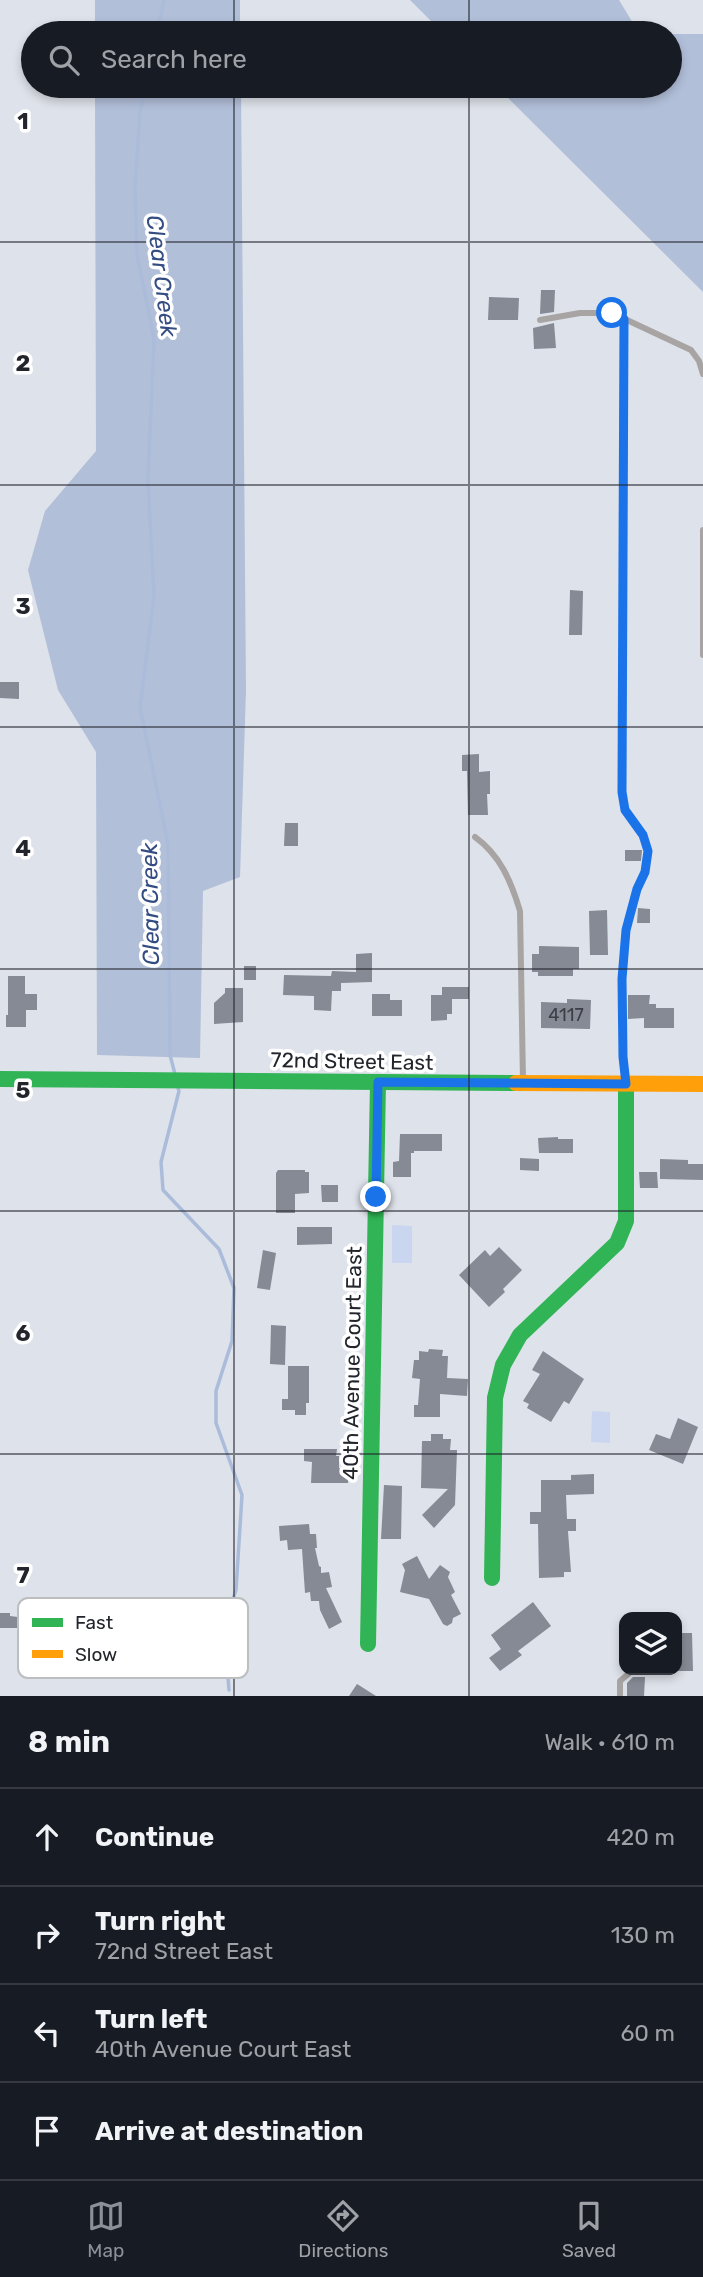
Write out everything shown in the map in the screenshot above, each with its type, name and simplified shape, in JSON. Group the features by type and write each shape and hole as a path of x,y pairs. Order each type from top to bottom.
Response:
{"street":[{"name":"72nd Street East","path":"0,1080 201,1079 703,1084"},
{"name":"40th Avenue Court East","path":"368,1644 378,1082"},
{"path":"492,1578 495,1398 501,1365 520,1335 617,1243 622,1233 626,1221 626,1084"}],"lane":[{"path":"540,320 580,313 612,313 691,350 699,361 703,374"},
{"path":"624,319 622,792 625,810 643,835 648,851 645,872 637,889 626,930 622,979 626,1084"},
{"path":"703,530 703,655"},
{"path":"475,837 491,848 513,887 520,911 523,1083"},
{"path":"620,1696 620,1681 627,1675"}],"shaded area":[{"path":"95,0 240,0 240,21 95,21"},
{"path":"410,0 619,0 632,21 431,21"},
{"path":"682,34 703,34 703,292 508,98 682,98"},
{"path":"95,98 241,98 246,690 240,877 203,891 200,1058 97,1055 96,752 58,690 28,570 45,511 96,451"},
{"path":"392,1225 412,1226 412,1263 392,1263"},
{"path":"592,1411 610,1412 610,1443 591,1442"}],"building":[{"path":"541,290 555,290 554,312 540,314"},
{"path":"489,297 519,298 518,320 488,320"},
{"path":"554,323 556,348 534,349 533,328"},
{"path":"570,590 583,591 582,635 569,635"},
{"path":"0,682 19,682 19,699 0,698"},
{"path":"479,754 479,772 490,771 488,815 468,815 467,771 462,771 462,755"},
{"path":"285,823 298,823 298,846 284,846"},
{"path":"625,850 642,850 641,861 625,861"},
{"path":"638,908 650,909 650,923 637,923"},
{"path":"607,910 608,955 590,955 589,911"},
{"path":"539,946 579,947 579,969 573,969 573,976 538,976 538,972 532,972 532,954 539,954"},
{"path":"372,953 372,982 341,983 341,991 332,991 331,1011 314,1010 314,996 283,995 284,975 331,976 332,971 356,972 356,954"},
{"path":"244,966 256,966 256,980 244,980"},
{"path":"8,976 25,976 25,994 37,994 37,1010 26,1010 26,1027 6,1027"},
{"path":"442,987 469,987 469,999 452,999 452,1014 447,1014 447,1020 431,1021 431,995 442,995"},
{"path":"225,988 243,988 243,1022 214,1024 214,1003 225,993"},
{"path":"372,994 390,994 390,1000 402,1000 402,1016 372,1016"},
{"path":"628,995 650,995 649,1004 656,1004 656,1008 674,1008 674,1028 644,1028 644,1018 628,1019"},
{"path":"567,999 591,1000 590,1029 541,1028 541,1002 567,1003"},
{"path":"400,1134 442,1134 442,1151 414,1151 411,1153 411,1177 393,1177 393,1162 399,1161"},
{"path":"538,1138 573,1139 573,1153 539,1153"},
{"path":"520,1158 539,1159 539,1171 520,1170"},
{"path":"660,1159 688,1160 688,1164 703,1164 703,1180 660,1179"},
{"path":"278,1170 309,1172 309,1193 295,1194 295,1213 276,1213"},
{"path":"639,1172 657,1172 658,1188 640,1188"},
{"path":"321,1185 338,1185 338,1202 322,1202"},
{"path":"297,1227 332,1227 332,1244 297,1245"},
{"path":"499,1247 522,1270 489,1307 459,1275 485,1250 490,1256"},
{"path":"263,1250 276,1253 270,1290 257,1288"},
{"path":"271,1325 286,1326 285,1365 270,1364"},
{"path":"429,1349 443,1350 442,1356 448,1356 447,1378 468,1379 467,1396 440,1394 440,1417 414,1417 420,1379 412,1378 414,1360 419,1360 419,1351 428,1352"},
{"path":"543,1351 584,1379 569,1404 564,1401 551,1422 527,1408 529,1404 523,1401 540,1374 532,1370"},
{"path":"288,1366 309,1366 309,1403 306,1403 306,1415 295,1415 295,1410 282,1410 282,1399 288,1399"},
{"path":"678,1418 698,1427 683,1464 649,1450 656,1434 670,1439"},
{"path":"431,1434 443,1434 443,1439 451,1439 450,1450 457,1450 455,1505 434,1528 422,1515 448,1489 421,1488 422,1441 431,1441"},
{"path":"304,1449 337,1449 339,1468 349,1469 348,1483 311,1483 312,1462 304,1461"},
{"path":"594,1474 594,1494 566,1495 567,1519 576,1519 576,1531 568,1531 571,1572 564,1572 564,1577 539,1578 538,1524 530,1524 530,1512 541,1512 541,1480 571,1480 571,1475"},
{"path":"384,1485 402,1486 401,1539 381,1539"},
{"path":"309,1524 310,1534 316,1534 315,1548 321,1573 329,1572 332,1587 326,1588 342,1622 329,1629 319,1601 311,1601 310,1592 305,1593 302,1549 288,1550 287,1540 280,1541 279,1526"},
{"path":"417,1556 429,1579 440,1565 450,1572 448,1577 455,1592 451,1595 461,1614 453,1618 452,1623 447,1626 443,1624 429,1599 400,1592 405,1570 402,1564"},
{"path":"533,1602 551,1626 518,1651 522,1655 500,1671 489,1658 501,1649 491,1635"},
{"path":"0,1613 10,1613 10,1616 18,1617 17,1628 0,1628"},
{"path":"682,1633 692,1633 693,1671 682,1671"},
{"path":"633,1677 645,1677 644,1696 627,1696 627,1683"},
{"path":"357,1684 376,1696 349,1696"}],"waterway":[{"name":"Clear Creek","path":"160,21 164,0"},
{"name":"Clear Creek","path":"143,98 135,187 137,255 154,338 148,480 154,596 140,707 168,844 170,1055 175,1074"},
{"name":"Clear Creek","path":"177,1085 179,1091 161,1162 163,1190 219,1249 234,1288 232,1341 216,1391 216,1423 242,1495 233,1598"},
{"name":"Clear Creek","path":"228,1678 229,1690"}],"traffic: fast":[{"path":"0,1079 516,1083"},
{"path":"368,1644 378,1082"},
{"path":"492,1578 495,1398 503,1365 520,1335 617,1243 626,1221 626,1084"}],"traffic: slow":[{"path":"516,1083 703,1084"}],"route":[{"path":"376,1197 378,1082 626,1084 621,1018 626,930 637,889 645,872 648,851 643,835 625,810 622,792 624,319 612,313"}]}
